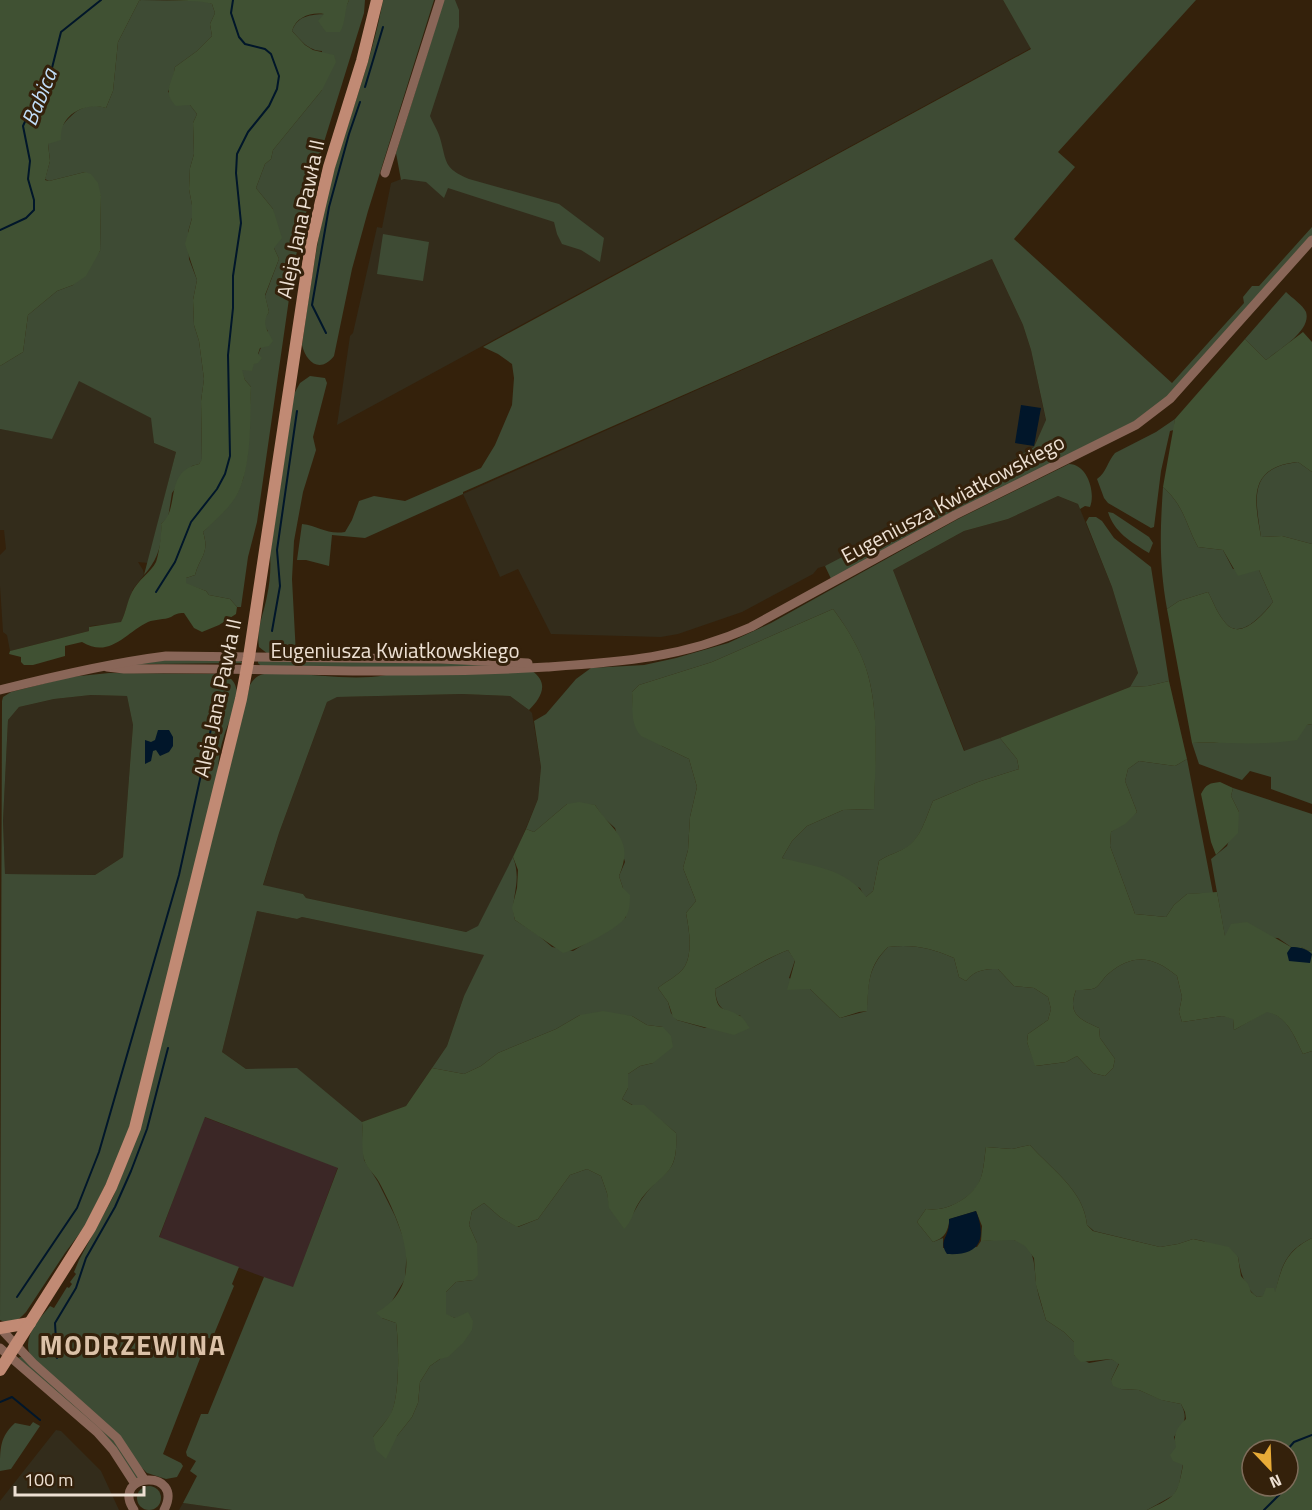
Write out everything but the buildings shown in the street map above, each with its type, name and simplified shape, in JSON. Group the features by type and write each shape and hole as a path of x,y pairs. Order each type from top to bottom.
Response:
{"street":[{"name":"Aleja Jana Pawła II","path":"0,1370 4,1352 17,1344 101,1208 135,1128 247,670 311,243 329,167 371,30 377,0"},
{"path":"385,173 440,0"},
{"name":"Eugeniusza Kwiatkowskiego","path":"108,667 388,672 542,667 659,657 693,649 737,634 955,515 1136,425 1170,399 1312,240"},
{"name":"Eugeniusza Kwiatkowskiego","path":"108,667 122,662 166,656 440,659 530,663 542,667"},
{"path":"0,690 61,675 108,667"},
{"path":"0,1328 30,1323"},
{"path":"0,1328 33,1363 117,1438 140,1482"},
{"path":"4,1352 97,1432 140,1482"},
{"path":"134,1510 130,1495 140,1482 157,1480 166,1489 167,1503 164,1510"}],"shaded area":[{"path":"450,0 1003,0 1031,48 337,425 350,336 353,333 377,227 382,228 391,183 404,178"},
{"path":"992,259 1023,325 1031,350 1046,421 1034,447 911,521 832,564 818,568 813,574 742,612 678,634 661,637 551,634 518,569 500,577 463,494"},
{"path":"78,380 152,418 154,443 176,452 148,563 138,562 144,575 133,589 121,623 90,626 89,631 10,651 7,635 3,632 0,586 0,555 6,549 4,530 0,530 0,429 52,438"},
{"path":"1058,496 1078,504 1112,587 1138,673 1130,687 965,752 893,570 964,531 1008,519"},
{"path":"462,694 510,696 529,710 532,713 541,767 538,799 517,850 478,927 466,932 306,898 303,894 263,886 279,833 327,702 336,697"},
{"path":"91,695 127,696 133,725 123,857 95,875 5,874 3,821 8,720 19,707 54,699"},
{"path":"257,911 297,919 302,917 485,955 464,996 447,1046 406,1106 362,1122 297,1069 246,1069 222,1052"},
{"path":"204,1117 338,1167 293,1288 159,1238"},
{"path":"56,1430 61,1431 101,1471 119,1510 0,1510 0,1501"},
{"path":"183,1503 232,1510 179,1510"}],"green space":[{"path":"0,0 141,0 118,42 113,91 106,108 89,107 74,112 64,124 61,140 48,144 50,161 45,180 85,172 91,174 98,183 101,196 100,251 86,276 73,285 57,291 28,315 23,352 0,366"},
{"path":"141,0 205,1 212,4 215,13 210,24 212,36 197,51 175,67 168,92 190,105 197,114 193,123 194,154 190,168 189,189 192,218 188,232 189,259 197,280 193,300 194,325 199,341 204,379 201,401 202,460 199,464 192,466 172,493 168,518 161,524 158,552 144,575 176,452 154,443 151,418 79,381 52,439 0,429 0,366 23,352 28,315 57,291 73,285 100,251 101,196 85,172 49,181 45,179 50,161 48,144 66,121 79,110 95,106 106,108 113,91 118,42"},
{"path":"165,0 349,0 340,32 326,32 318,21 324,14 314,14 300,19 294,26 292,31 305,45 313,50 334,55 336,62 322,90 273,150 271,159 265,164 256,188 273,209 282,238 274,248 279,259 265,295 269,312 265,323 273,341 269,346 260,348 258,354 262,358 254,364 252,371 242,370 245,380 251,387 249,441 243,481 231,504 203,532 204,555 195,575 186,578 186,583 206,591 209,595 230,599 237,607 236,614 202,632 194,628 184,613 178,613 168,618 148,622 109,646 101,648 82,642 65,646 65,656 33,665 24,665 21,657 9,654 10,651 89,631 89,627 121,622 132,592 156,562 161,524 170,509 176,482 188,468 199,464 202,459 201,401 204,379 199,341 194,325 193,300 197,280 185,244 192,218 189,189 190,168 194,154 193,123 197,114 190,105 176,106 170,96 169,88 175,67 197,51 212,36 210,24 215,13 212,4"},
{"path":"349,0 365,0 364,13 320,155 294,264 257,522 248,557 241,607 237,607 230,599 209,595 206,591 186,584 186,578 195,575 204,554 203,532 237,494 247,458 251,387 241,370 254,364 268,331 264,326 269,312 265,296 279,259 274,248 273,209 256,188 265,164 271,159 273,150 322,90 322,51 309,47 292,31 301,19 345,9"},
{"path":"383,0 434,0 368,211 352,269 334,356 319,365 310,361 302,345 318,242 331,181 366,69"},
{"path":"444,0 455,0 459,10 459,27 430,116 439,135 447,163 454,171 469,179 559,204 604,238 600,262 581,250 562,244 554,222 448,188 444,198 426,182 401,180 396,153"},
{"path":"1003,0 1196,0 1058,152 1075,167 1014,239 1172,383 1244,303 1243,297 1252,286 1259,286 1312,227 1312,240 1154,413 833,583 825,566 911,521 1034,447 1046,420 1031,350 1023,325 992,259 463,492 463,494 365,538 332,535 329,566 297,560 302,524 333,532 345,532 359,501 374,496 405,501 481,468 495,445 512,405 514,378 512,364 483,347 1031,49"},
{"path":"383,234 429,242 423,281 377,274"},
{"path":"1286,292 1305,309 1304,326 1293,339 1266,360 1245,339"},
{"path":"1303,332 1312,342 1312,472 1298,462 1270,470 1262,478 1256,497 1261,537 1282,536 1312,544 1312,724 1307,725 1297,740 1257,743 1192,743 1167,609 1179,601 1208,592 1222,618 1230,627 1237,629 1257,620 1273,602 1259,570 1238,576 1223,550 1198,547 1176,501 1163,487 1175,419 1245,339 1266,360"},
{"path":"310,376 325,378 327,383 313,437 316,450 303,492 294,541 292,579 296,655 268,654 259,647 259,634 269,586 270,554 294,394 300,383"},
{"path":"1175,419 1174,430 1170,431 1161,471 1154,527 1151,528 1108,503 1097,479 1115,453 1156,432"},
{"path":"1298,462 1312,472 1312,544 1282,536 1261,537 1257,509 1258,487 1270,471 1282,465"},
{"path":"1069,464 1081,469 1091,487 1090,507 1085,506 1080,509 1078,504 1058,496 1008,519 964,531 893,570 964,751 1000,738 1017,759 1019,769 978,782 933,801 916,839 906,848 879,861 873,891 865,898 860,888 782,858 792,841 807,826 843,810 874,809 875,730 870,683 856,644 833,609 712,662 639,685 632,692 633,708 662,746 689,759 697,787 690,817 688,850 683,868 696,901 686,913 690,940 689,954 683,969 658,988 677,1020 705,1028 741,1016 719,1005 715,989 788,950 795,960 789,978 810,989 840,1018 867,1011 870,976 876,962 888,947 922,948 954,958 959,977 966,981 980,971 998,969 1014,986 1034,988 1048,997 1051,1009 1048,1020 1028,1034 1027,1042 1036,1066 1066,1062 1077,1056 1093,1073 1105,1076 1113,1068 1115,1059 1100,1038 1099,1028 1086,1022 1074,1010 1076,990 1095,988 1117,967 1134,960 1160,964 1177,976 1182,997 1179,1012 1182,1022 1222,1016 1233,1018 1234,1030 1267,1011 1285,1022 1303,1054 1312,1051 1312,1238 1290,1254 1282,1268 1275,1295 1257,1297 1249,1289 1244,1279 1238,1257 1203,1241 1193,1239 1160,1247 1094,1231 1087,1225 1085,1212 1073,1191 1030,1145 1012,1149 986,1147 981,1177 973,1191 961,1201 947,1207 926,1209 917,1222 933,1242 943,1238 943,1248 977,1247 981,1241 1002,1239 1022,1243 1031,1253 1046,1320 1074,1342 1074,1355 1089,1363 1111,1359 1119,1363 1111,1380 1121,1389 1139,1390 1162,1400 1181,1404 1185,1418 1174,1437 1183,1464 1179,1485 1174,1495 1147,1510 232,1510 183,1503 197,1476 190,1471 196,1461 187,1456 186,1452 201,1414 208,1414 264,1277 293,1287 338,1168 205,1117 159,1237 239,1267 232,1284 234,1286 212,1339 208,1338 163,1454 183,1466 177,1477 166,1479 147,1473 31,1357 28,1343 32,1330 50,1306 54,1308 67,1287 69,1288 72,1284 70,1282 76,1274 74,1272 79,1260 113,1197 140,1130 252,681 259,675 270,673 374,677 532,671 538,676 542,690 537,701 529,710 510,696 462,694 337,697 327,702 279,833 263,885 303,894 306,898 466,932 478,926 513,857 517,875 515,920 552,947 573,951 626,917 623,888 619,876 625,862 615,828 603,817 595,805 567,804 534,832 526,829 538,799 541,767 534,721 546,714 576,679 591,668 644,665 728,643 771,623 958,519","holes":["257,911 297,919 302,917 484,955 464,996 447,1046 432,1068 464,1074 481,1066 498,1053 556,1029 580,1015 632,1016 647,1025 663,1027 653,1063 640,1066 628,1074 628,1088 622,1099 664,1123 676,1133 673,1164 644,1196 624,1228 610,1208 601,1176 587,1169 570,1175 538,1219 518,1227 500,1217 484,1203 472,1211 469,1225 477,1243 473,1280 456,1282 446,1292 446,1315 455,1318 440,1359 430,1366 420,1382 418,1403 412,1417 397,1436 373,1437 391,1414 396,1395 398,1356 396,1323 382,1318 405,1279 407,1247 395,1216 364,1160 362,1122 297,1068 246,1069 222,1052"]},
{"path":"1163,487 1176,501 1198,547 1223,550 1233,569 1259,570 1273,602 1250,624 1237,629 1230,627 1219,614 1208,592 1179,601 1167,609 1161,548"},
{"path":"1108,512 1149,537 1153,543 1149,553 1119,531"},
{"path":"1089,517 1096,517 1102,521 1114,538 1151,567 1169,681 1130,687 1138,673 1112,587 1086,522"},
{"path":"833,609 856,644 870,683 875,730 874,809 843,810 807,826 792,841 782,858 839,874 850,880 866,897 873,891 879,861 911,844 922,827 933,801 978,782 1019,769 1017,759 1000,738 1130,687 1169,681 1187,759 1175,766 1139,761 1128,769 1125,781 1137,812 1125,824 1111,832 1110,846 1135,914 1166,917 1174,905 1187,894 1217,892 1225,936 1231,924 1247,922 1291,947 1312,950 1312,1051 1303,1054 1285,1023 1267,1012 1234,1030 1233,1019 1222,1016 1182,1022 1179,1012 1182,997 1177,976 1160,964 1134,960 1117,967 1106,975 1095,988 1076,990 1074,998 1073,1005 1077,1015 1099,1028 1100,1038 1115,1059 1113,1068 1105,1076 1093,1073 1077,1056 1066,1062 1035,1066 1027,1042 1028,1034 1048,1020 1051,1009 1048,997 1034,988 1014,986 998,969 980,971 966,981 959,977 954,958 930,949 906,946 888,947 876,962 870,976 867,1011 840,1018 810,989 787,990 795,961 788,950 715,989 719,1006 741,1017 750,1028 734,1035 673,1017 668,1002 658,988 683,969 689,954 690,940 686,913 696,901 683,868 688,850 690,817 697,787 689,759 641,736 637,731 633,716 632,692 639,685 712,662"},
{"path":"176,659 240,661 243,663 150,664 117,668 117,664"},
{"path":"258,661 530,665 387,670 261,666 258,663"},
{"path":"109,673 223,674 231,679 237,693 221,745 218,773 131,1123 118,1160 85,1226 26,1312 18,1319 8,1322 0,1320 2,701 3,697 11,692 70,677","holes":["91,695 127,696 133,725 123,857 95,875 5,874 3,821 8,720 19,707 54,699"]},
{"path":"1312,724 1312,804 1271,789 1271,777 1250,771 1242,780 1199,764 1192,743 1214,743"},
{"path":"1187,759 1213,893 1187,894 1174,905 1166,917 1135,914 1110,846 1111,832 1137,812 1125,781 1128,769 1139,761 1175,766"},
{"path":"1220,782 1233,788 1231,796 1239,812 1238,833 1216,855 1201,794 1209,785"},
{"path":"1233,788 1312,814 1312,950 1291,947 1278,938 1225,937 1211,859 1227,846 1239,812 1231,796"},
{"path":"579,802 595,805 620,837 625,853 619,876 623,888 630,895 630,904 621,923 587,944 563,953 515,920 512,908 517,888 518,870 513,857 526,829 534,832 567,804"},
{"path":"603,1011 632,1016 647,1025 663,1027 671,1036 673,1047 653,1063 640,1066 628,1074 628,1088 622,1099 632,1105 644,1105 676,1133 676,1148 671,1167 646,1193 624,1229 609,1208 601,1176 587,1169 570,1175 538,1219 517,1227 500,1217 484,1203 472,1211 469,1225 477,1243 478,1275 473,1280 456,1282 446,1292 446,1314 455,1318 468,1312 473,1321 472,1330 463,1343 448,1357 430,1366 420,1382 418,1403 412,1417 397,1436 386,1459 376,1450 373,1437 391,1413 394,1405 398,1369 397,1332 396,1323 376,1313 392,1300 402,1286 406,1269 406,1252 395,1216 379,1182 364,1159 362,1122 406,1106 432,1068 464,1074 481,1066 498,1053 556,1029 580,1015"},
{"path":"1030,1145 1073,1191 1085,1212 1087,1225 1093,1231 1160,1247 1193,1239 1229,1247 1238,1257 1241,1276 1257,1297 1263,1296 1266,1288 1274,1288 1275,1292 1286,1260 1296,1248 1312,1238 1312,1510 1147,1510 1170,1498 1179,1484 1183,1465 1173,1461 1170,1455 1176,1447 1176,1432 1186,1419 1181,1404 1161,1400 1139,1390 1113,1386 1111,1380 1119,1364 1111,1359 1081,1362 1074,1355 1074,1342 1046,1320 1036,1285 1034,1258 1025,1246 1014,1240 981,1241 982,1226 976,1211 950,1219 945,1234 933,1242 917,1222 926,1209 947,1207 973,1191 981,1177 986,1147 1012,1149"},
{"path":"20,1357 110,1435 139,1477 136,1479 121,1455 18,1358"},
{"path":"33,1422 40,1426 11,1469 0,1471 1,1449 6,1433 15,1423 30,1426"},
{"path":"149,1486 158,1489 161,1498 158,1507 149,1510 140,1507 137,1498 140,1489"}],"water":[{"path":"1021,405 1041,408 1034,446 1015,443"},
{"path":"158,730 169,730 173,737 173,746 169,752 160,756 156,750 153,751 151,761 145,764 145,740 151,742 155,740"},
{"path":"1291,947 1302,948 1310,952 1312,954 1310,963 1289,961 1287,953"},
{"path":"976,1211 981,1230 978,1244 967,1252 947,1254 943,1244 949,1219"}],"waterway":[{"name":"Babica","path":"0,230 26,218 34,210 34,200 28,179 30,161 23,126 38,93 51,72 61,32 101,0"},
{"path":"156,592 175,562 191,522 217,489 225,474 230,456 228,355 233,308 233,276 241,223 236,173 237,154 248,132 269,106 277,89 279,76 271,54 265,49 245,44 239,37 231,13 233,0"},
{"path":"365,87 383,27"},
{"path":"326,333 312,305 329,207 360,102"},
{"path":"272,631 280,586 277,550 297,411"},
{"path":"17,1297 77,1208 99,1152 179,875 218,697"},
{"path":"57,1358 55,1323 76,1288 86,1258 115,1207 131,1171 147,1129 168,1048"},
{"path":"0,1402 12,1397 40,1420"},
{"path":"1300,1440 1312,1435"},
{"path":"1264,1510 1276,1498"}],"district":[{"name":"MODRZEWINA","path":"133,1346"}]}
